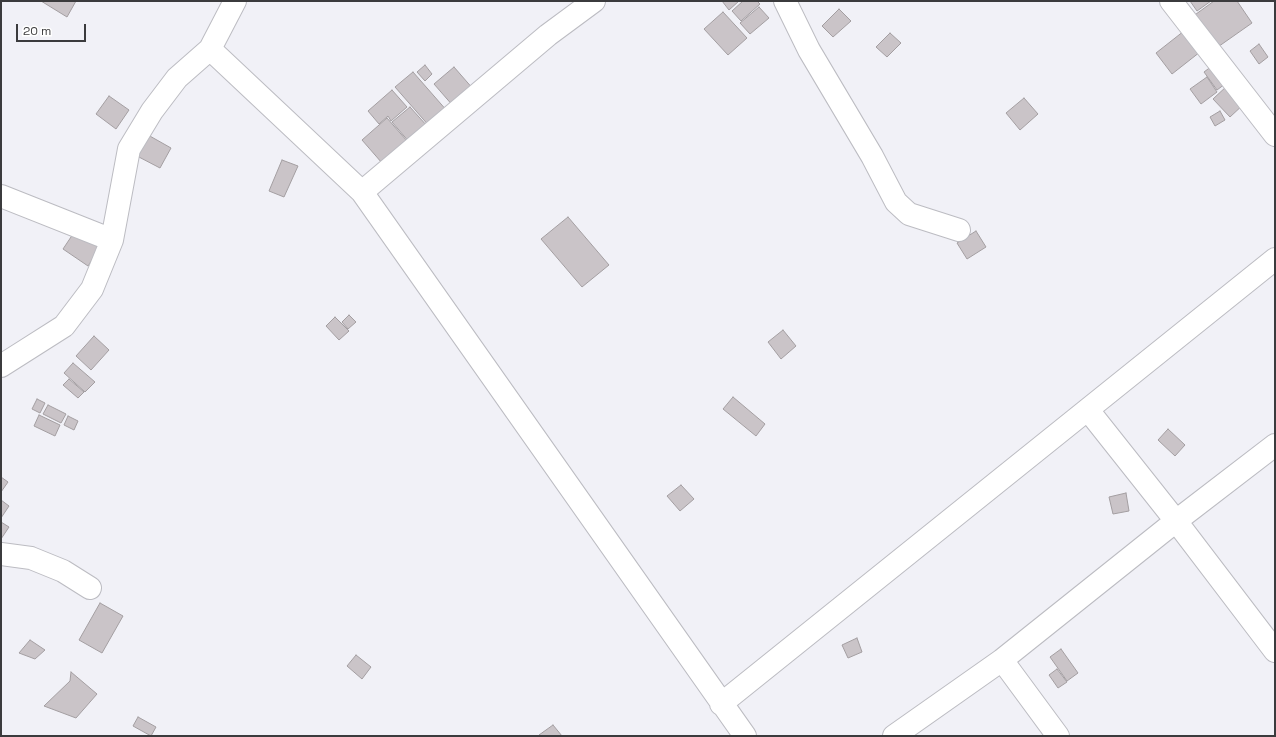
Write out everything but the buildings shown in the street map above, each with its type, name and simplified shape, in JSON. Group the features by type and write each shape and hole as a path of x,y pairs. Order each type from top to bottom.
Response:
{"street":[{"path":"1,366 64,326 92,289 112,240 129,149 152,111 177,78 210,49 235,1"},
{"path":"362,192 548,35 594,1"},
{"path":"785,1 809,50 872,156 896,202 909,214 959,230"},
{"path":"1171,1 1275,136"},
{"path":"210,49 362,192 721,704 745,736"},
{"path":"1,196 112,240"},
{"path":"721,704 1275,259"},
{"path":"1088,410 1176,521 1275,651"},
{"path":"894,736 1002,660 1176,521 1275,445"},
{"path":"1,554 31,558 63,570 90,588"},
{"path":"1002,660 1058,736"}]}
